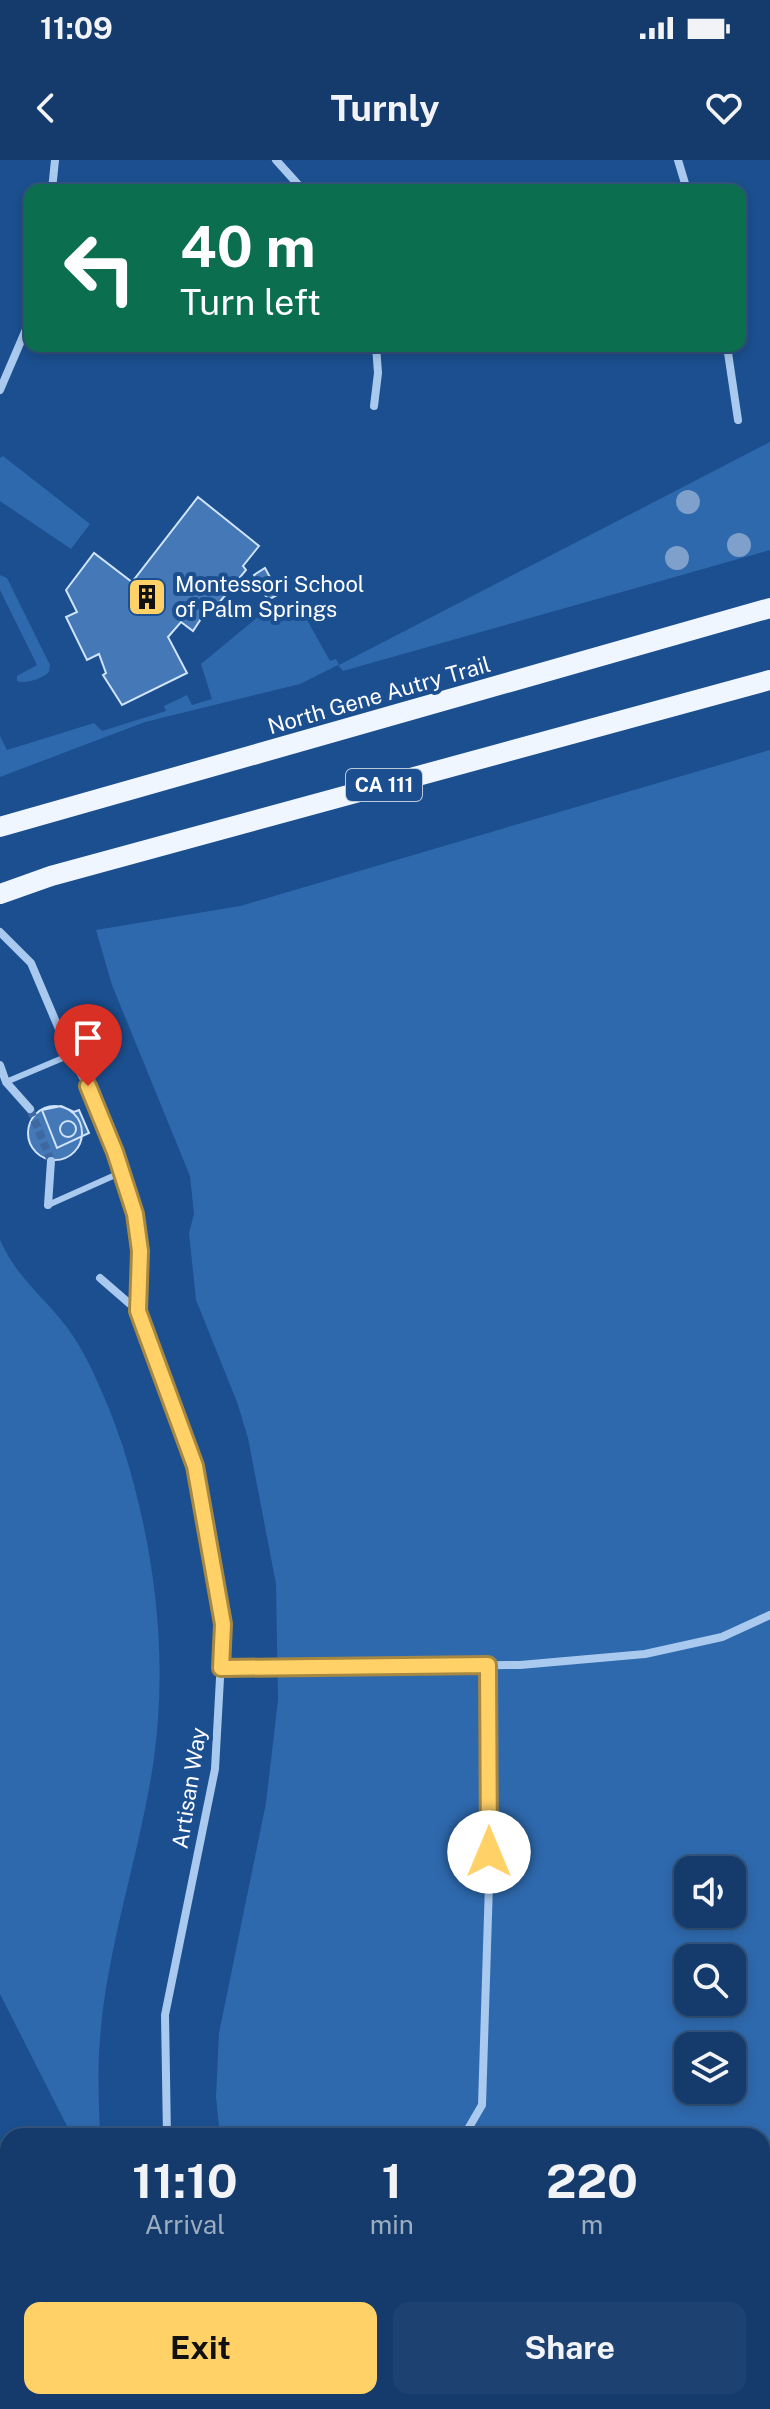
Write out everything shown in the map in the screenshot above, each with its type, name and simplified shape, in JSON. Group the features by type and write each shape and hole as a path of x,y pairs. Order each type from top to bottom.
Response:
{"main road":[{"name":"North Gene Autry Trail","path":"0,827 770,608"},
{"name":"CA 111","path":"0,894 51,876 770,680"}],"street":[{"path":"53,184 55,160"},
{"path":"276,160 298,184"},
{"path":"678,160 685,184"},
{"path":"0,390 11,372 24,336"},
{"path":"374,406 378,373 376,352"},
{"path":"728,352 738,420"},
{"name":"Artisan Way","path":"0,932 31,963 70,1055 88,1086 122,1172 135,1214 140,1251 138,1311 195,1466 223,1624 215,1769 165,2015 167,2128"},
{"path":"0,1065 6,1082 30,1109"},
{"path":"48,1205 51,1161"},
{"name":"Artisan Way","path":"100,1278 138,1311"},
{"path":"221,1668 488,1665 645,1654 722,1637 770,1615"},
{"path":"469,2128 482,2105 489,1884 488,1665"}],"lane":[{"path":"6,1082 70,1055"},
{"path":"48,1205 122,1172"}],"shaded area":[{"path":"770,442 770,550 343,671 338,665 300,684 145,722 0,777 0,736 7,750 94,723 102,731 166,711 164,706 187,695 192,705 212,699 201,664 271,606 281,622 302,611 330,661 336,659 339,665"},
{"path":"3,456 90,524 71,549 0,501 0,458"},
{"path":"0,575 7,578 50,665 49,672 38,679 17,681 17,676 37,665 0,590"},
{"path":"770,750 770,2128 219,2128 216,2097 219,2033 266,1803 278,1700 276,1584 248,1438 237,1402 196,1300 189,1233 194,1214 190,1176 112,985 96,930 240,906"},
{"path":"0,1240 25,1279 73,1336 101,1390 119,1434 134,1485 156,1604 160,1685 158,1725 147,1799 104,2004 99,2063 100,2128 68,2128 0,1994"}],"building":[{"name":"Montessori School of Palm Springs","path":"198,497 259,546 243,566 246,570 214,609 210,605 193,631 181,622 168,637 187,673 122,705 103,675 106,673 99,654 87,660 66,617 77,612 66,590 94,553 132,582"},
{"path":"265,568 279,594 268,600 254,575"},
{"path":"55,1106 74,1114 82,1133 74,1152 55,1160 36,1152 28,1133 36,1114"},
{"path":"61,1106 74,1112 79,1110 89,1133 57,1148 42,1110"},
{"path":"65,1121 71,1121 76,1129 74,1135 65,1137 60,1132 60,1126"}],"tunnel":[{"path":"30,1109 51,1161"}],"place":[{"name":"Montessori School of Palm Springs","path":"147,597"}],"route":[{"path":"88,1086 115,1152 135,1214 140,1251 138,1311 195,1466 223,1624 221,1668 488,1665 489,1852"}]}
